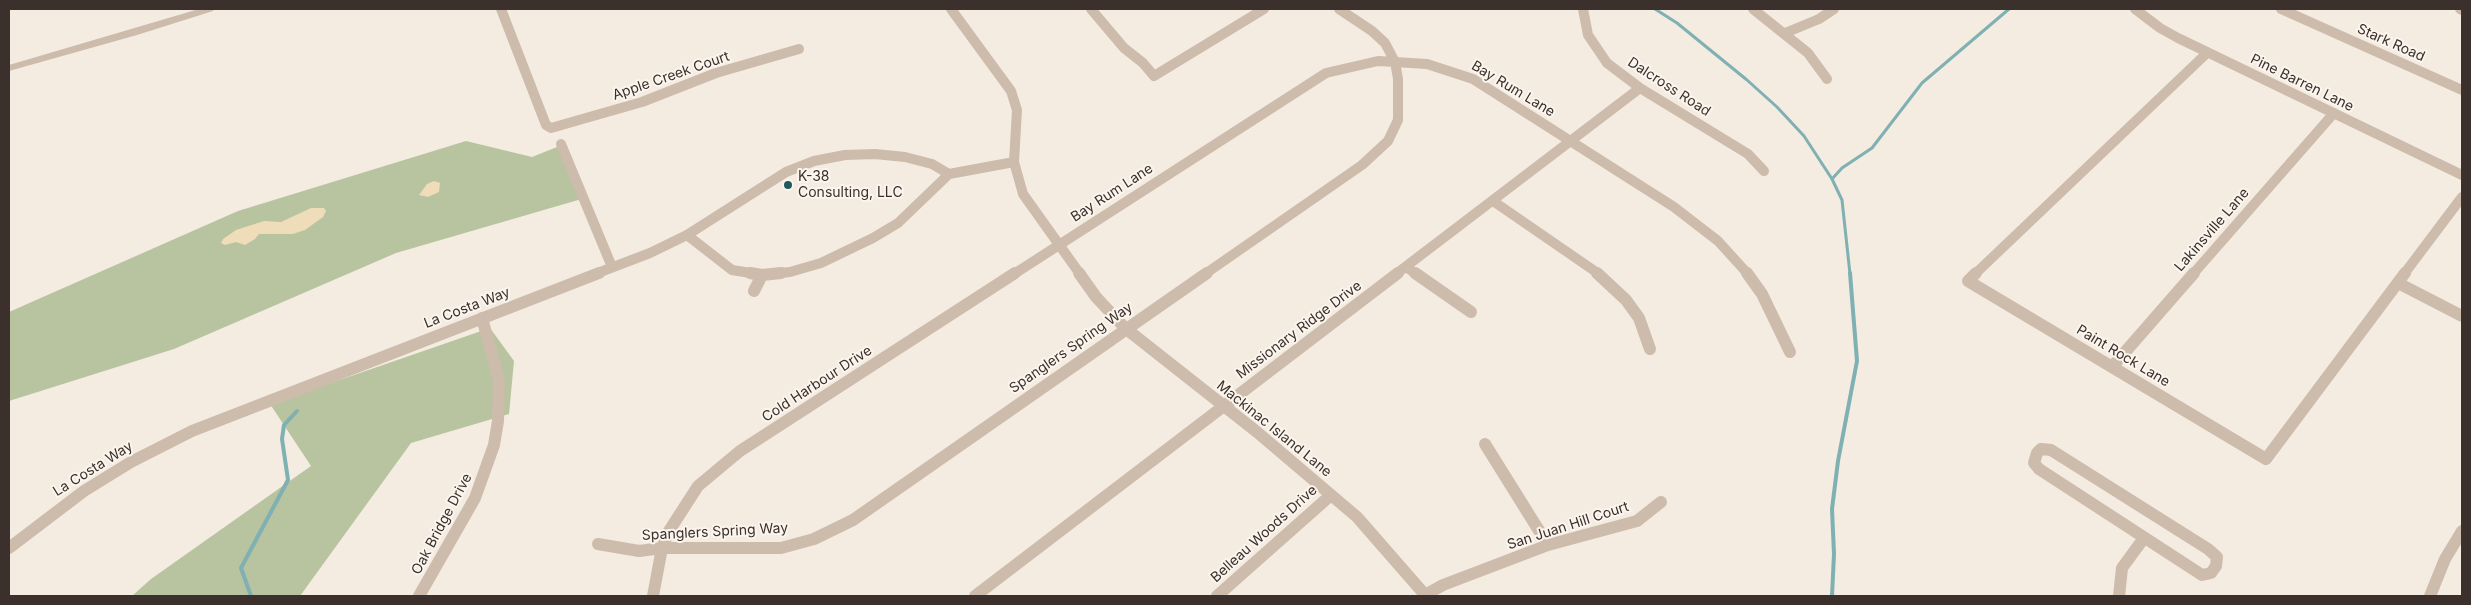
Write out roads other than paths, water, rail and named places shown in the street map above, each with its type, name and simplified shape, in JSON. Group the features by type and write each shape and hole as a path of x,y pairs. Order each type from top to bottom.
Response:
{"street":[{"path":"9,68 133,33 209,9"},
{"name":"Apple Creek Court","path":"501,9 546,125 551,128 558,128 642,102 716,73 799,49"},
{"name":"Mackinac Island Lane","path":"951,9 1011,91 1017,110 1014,162 1023,194 1096,297 1125,328 1174,365 1332,495 1372,532 1426,596"},
{"path":"1091,9 1124,48 1154,76 1264,9"},
{"name":"Spanglers Spring Way","path":"598,544 640,552 662,548 780,548 814,539 853,520 1125,328 1362,165 1388,141 1398,120 1400,97 1396,62 1379,37 1339,9"},
{"name":"Dalcross Road","path":"1583,9 1584,23 1593,45 1607,63 1640,88 1744,151 1764,172"},
{"path":"1753,9 1808,53 1827,79"},
{"path":"1785,33 1819,19 1834,9"},
{"name":"Pine Barren Lane","path":"2135,9 2160,28 2207,53 2462,175"},
{"name":"Stark Road","path":"2281,9 2462,90"},
{"name":"Paint Rock Lane","path":"2207,53 1968,281 2266,459 2462,197"},
{"name":"Bay Rum Lane","path":"1058,245 1326,73 1378,60 1428,64 1473,79 1674,207 1718,241 1762,294 1790,352"},
{"name":"Missionary Ridge Drive","path":"976,596 1640,88"},
{"name":"Lakinsville Lane","path":"2112,367 2334,114"},
{"path":"561,144 612,267"},
{"name":"La Costa Way","path":"9,548 84,491 131,462 192,431 612,267 687,235 763,184 786,172 814,161 845,155 875,154 905,157 932,164 949,174"},
{"path":"687,235 719,262 732,270 762,275 790,272 821,263 873,238 898,223 949,174 1014,162"},
{"path":"1493,201 1606,279 1626,300 1638,318 1650,349"},
{"name":"Cold Harbour Drive","path":"653,596 662,548 669,531 698,486 740,451 1058,245"},
{"path":"1406,267 1471,312"},
{"path":"754,291 762,275"},
{"path":"2398,283 2462,316"},
{"name":"Oak Bridge Drive","path":"419,596 475,498 486,472 494,444 500,406 499,380 482,318"},
{"path":"1485,444 1548,545"},
{"path":"2041,449 2051,450 2208,549 2217,557 2216,566 2211,573 2202,575 2144,538 2039,469 2034,463 2037,453 2041,449"},
{"name":"Belleau Woods Drive","path":"1217,596 1332,495"},
{"name":"San Juan Hill Court","path":"1426,596 1444,585 1548,545 1637,521 1661,502"},
{"path":"2434,595 2445,559 2462,531"},
{"path":"2118,596 2122,568 2144,538"}],"waterway":[{"path":"1655,9 1677,23 1777,107 1804,136 1832,179"},
{"path":"1832,179 1842,168 1872,148 1922,83 2009,9"},
{"path":"1832,179 1842,200 1850,274"},
{"path":"1832,596 1834,554 1832,509 1838,461 1857,361 1850,273"},
{"path":"251,596 241,568 288,480 282,439 284,425 297,411"}],"place":[{"name":"K-38 Consulting, LLC","path":"788,185"}]}
